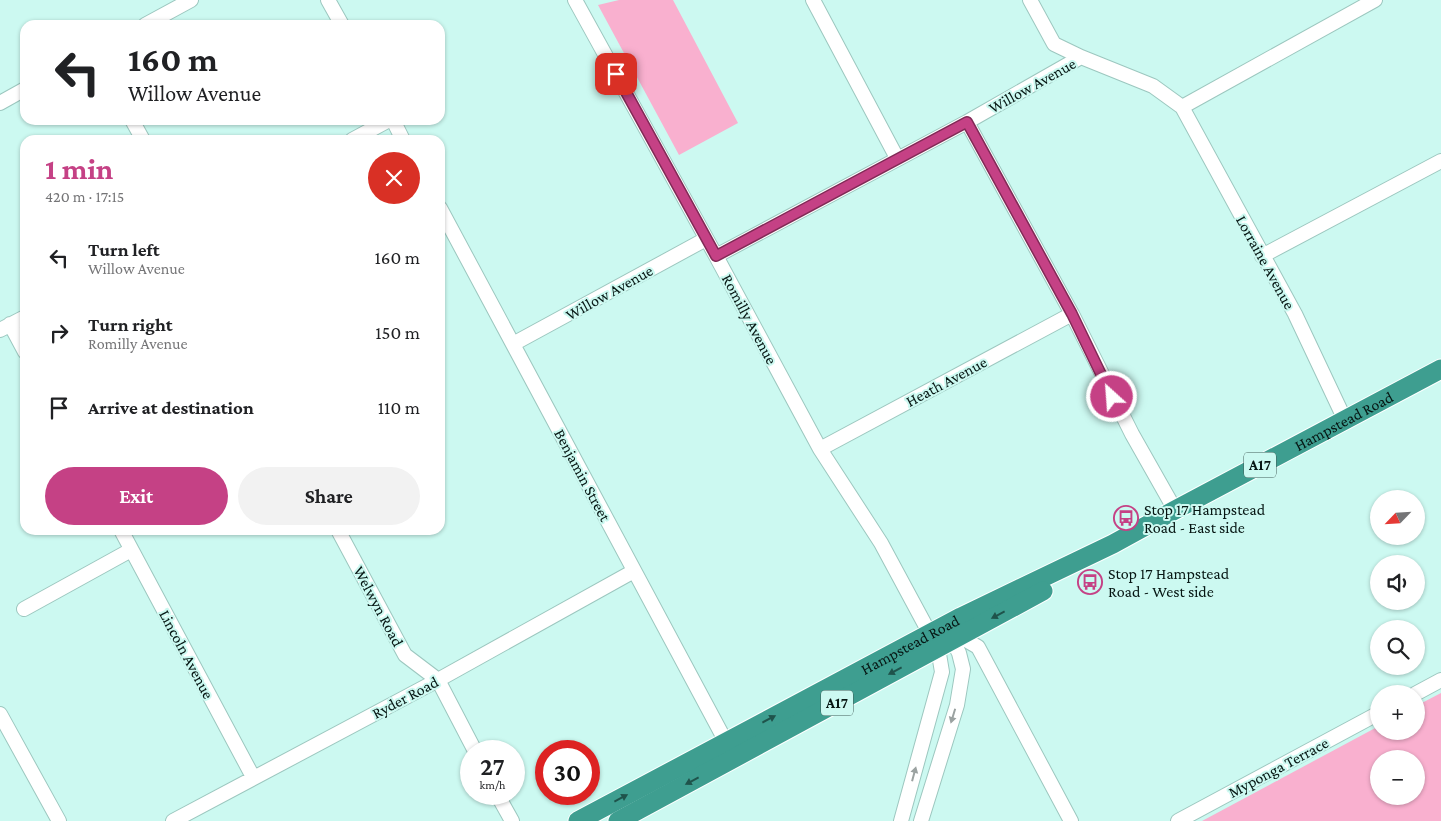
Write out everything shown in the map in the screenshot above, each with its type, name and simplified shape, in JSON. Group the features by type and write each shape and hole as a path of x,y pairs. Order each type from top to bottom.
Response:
{"highway":[{"name":"Hampstead Road","path":"618,821 735,758 945,640 962,617 1113,544 1441,369"},
{"name":"Hampstead Road","path":"578,821 726,742 945,640 1068,579 1113,544"},
{"path":"945,640 962,617"},
{"path":"726,742 735,758"}],"street":[{"path":"328,0 339,20"},
{"name":"Romilly Avenue","path":"575,0 820,449 945,640"},
{"path":"813,0 898,158"},
{"path":"1030,0 1054,44 1080,57"},
{"path":"1182,107 1375,0"},
{"path":"154,20 185,2"},
{"name":"Willow Avenue","path":"716,256 967,122 1080,57 1153,86 1182,107"},
{"path":"0,102 20,92"},
{"name":"Lorraine Avenue","path":"1182,107 1295,314 1346,420"},
{"path":"967,122 1072,314 1121,413 1175,510"},
{"path":"362,135 381,125"},
{"path":"1262,256 1441,161"},
{"name":"Benjamin Street","path":"445,217 726,742"},
{"name":"Willow Avenue","path":"513,344 706,239"},
{"name":"Heath Avenue","path":"820,449 1072,314"},
{"path":"20,320 5,327 20,346"},
{"name":"Lincoln Avenue","path":"124,535 253,777"},
{"name":"Welwyn Road","path":"341,535 405,655 438,680 469,740"},
{"path":"24,609 131,550"},
{"name":"Ryder Road","path":"173,821 438,680 634,571"},
{"path":"901,821 942,672 945,640"},
{"path":"921,821 957,705 963,669 959,653 945,640"},
{"path":"945,640 978,647 1071,821"},
{"path":"1425,689 1441,680"},
{"path":"0,714 59,821"},
{"name":"Myponga Terrace","path":"1178,821 1370,718"},
{"path":"503,805 512,821"}],"shaded area":[{"path":"619,0 673,0 738,123 679,155 598,5"},
{"path":"1441,693 1441,821 1202,821 1370,731 1370,740 1425,740 1425,701"}],"place":[{"name":"Stop 17 Hampstead Road - East side","path":"1126,518"},
{"name":"Stop 17 Hampstead Road - West side","path":"1090,582"}],"route":[{"path":"616,74 716,256 967,122 1072,314 1112,397"}]}
